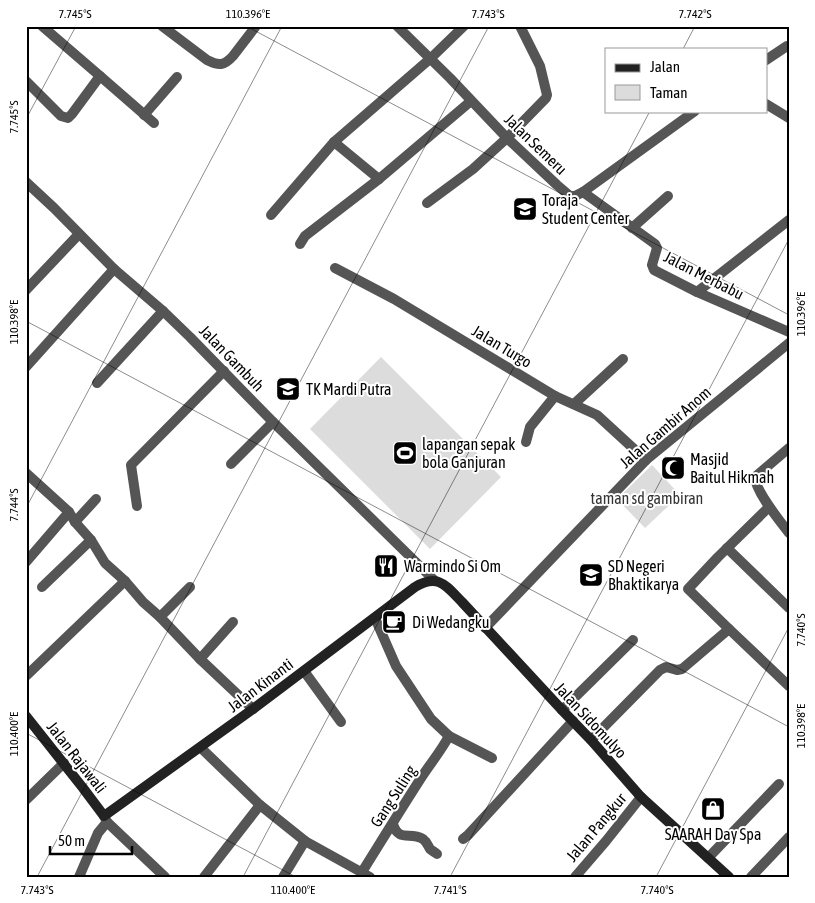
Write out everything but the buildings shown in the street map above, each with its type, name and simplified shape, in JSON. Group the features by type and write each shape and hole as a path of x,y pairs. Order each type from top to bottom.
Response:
{"main road":[{"name":"Jalan Kinanti","path":"106,819 415,587 424,581 434,580"},
{"name":"Jalan Sidomulyo","path":"434,580 446,586 462,602 591,740 641,797 729,877"},
{"name":"Jalan Rajawali","path":"26,716 106,819"}],"street":[{"path":"42,26 154,123"},
{"path":"162,26 207,60 220,65 234,56 256,26"},
{"name":"Jalan Semeru","path":"397,26 506,138 568,195 575,196 583,192"},
{"path":"271,216 334,142 464,26"},
{"path":"427,203 473,169 545,100 547,95 540,66 520,26"},
{"path":"768,59 787,46"},
{"path":"26,81 61,116 68,118 100,76"},
{"path":"144,115 176,77"},
{"path":"300,244 305,236 379,179 472,101"},
{"path":"768,105 789,118"},
{"path":"583,192 695,112"},
{"path":"334,142 379,179"},
{"name":"Jalan Gambuh","path":"26,182 114,269 163,311 434,580"},
{"name":"Jalan Merbabu","path":"583,192 656,246 652,263 654,270 697,292 789,332"},
{"path":"632,228 668,196"},
{"path":"697,292 789,220"},
{"path":"26,290 79,234"},
{"name":"Jalan Turgo","path":"335,268 403,304 555,396 597,415 646,460"},
{"path":"26,367 114,269"},
{"path":"97,383 163,311"},
{"name":"Jalan Gambir Anom","path":"485,628 646,460 789,343"},
{"path":"574,404 623,359"},
{"path":"137,506 131,465 224,371"},
{"path":"526,442 530,426 555,396"},
{"path":"231,464 273,422"},
{"path":"789,448 755,477 755,482 770,507 789,533"},
{"path":"26,474 69,512 91,540 105,563 125,581 143,602 200,659 253,709"},
{"path":"75,522 96,499"},
{"path":"770,507 688,589 789,686"},
{"path":"26,562 69,512"},
{"path":"42,587 91,540"},
{"path":"727,548 789,608"},
{"path":"26,676 125,581"},
{"path":"160,617 190,587"},
{"path":"376,618 396,666 432,719 449,736 492,758"},
{"path":"200,659 233,622"},
{"path":"591,740 663,668 682,669 729,629"},
{"path":"562,710 633,640"},
{"path":"304,671 341,722"},
{"path":"463,839 572,721"},
{"name":"Gang Suling","path":"366,874 411,793 442,750 449,736"},
{"path":"201,748 260,804 305,841 366,874"},
{"path":"26,800 64,763"},
{"path":"708,858 778,784"},
{"name":"Jalan Pangkur","path":"575,877 641,797"},
{"path":"204,877 260,804"},
{"path":"79,877 106,819 165,877"},
{"path":"393,824 398,834 424,840 431,850 437,854"},
{"path":"751,877 789,837"},
{"path":"283,877 305,841"}],"green space":[{"name":"lapangan sepak bola Ganjuran","path":"381,357 501,477 430,549 310,429"},
{"name":"taman sd gambiran","path":"652,465 680,495 645,528 617,499"}],"place":[{"name":"Toraja Student Center","path":"525,209"},
{"name":"TK Mardi Putra","path":"288,389"},
{"name":"lapangan sepak bola Ganjuran","path":"405,453"},
{"name":"Masjid Baitul Hikmah","path":"673,468"},
{"name":"Warmindo Si Om","path":"386,566"},
{"name":"SD Negeri Bhaktikarya","path":"591,575"},
{"name":"Di Wedangku","path":"394,622"},
{"name":"SAARAH Day Spa","path":"713,809"}]}
